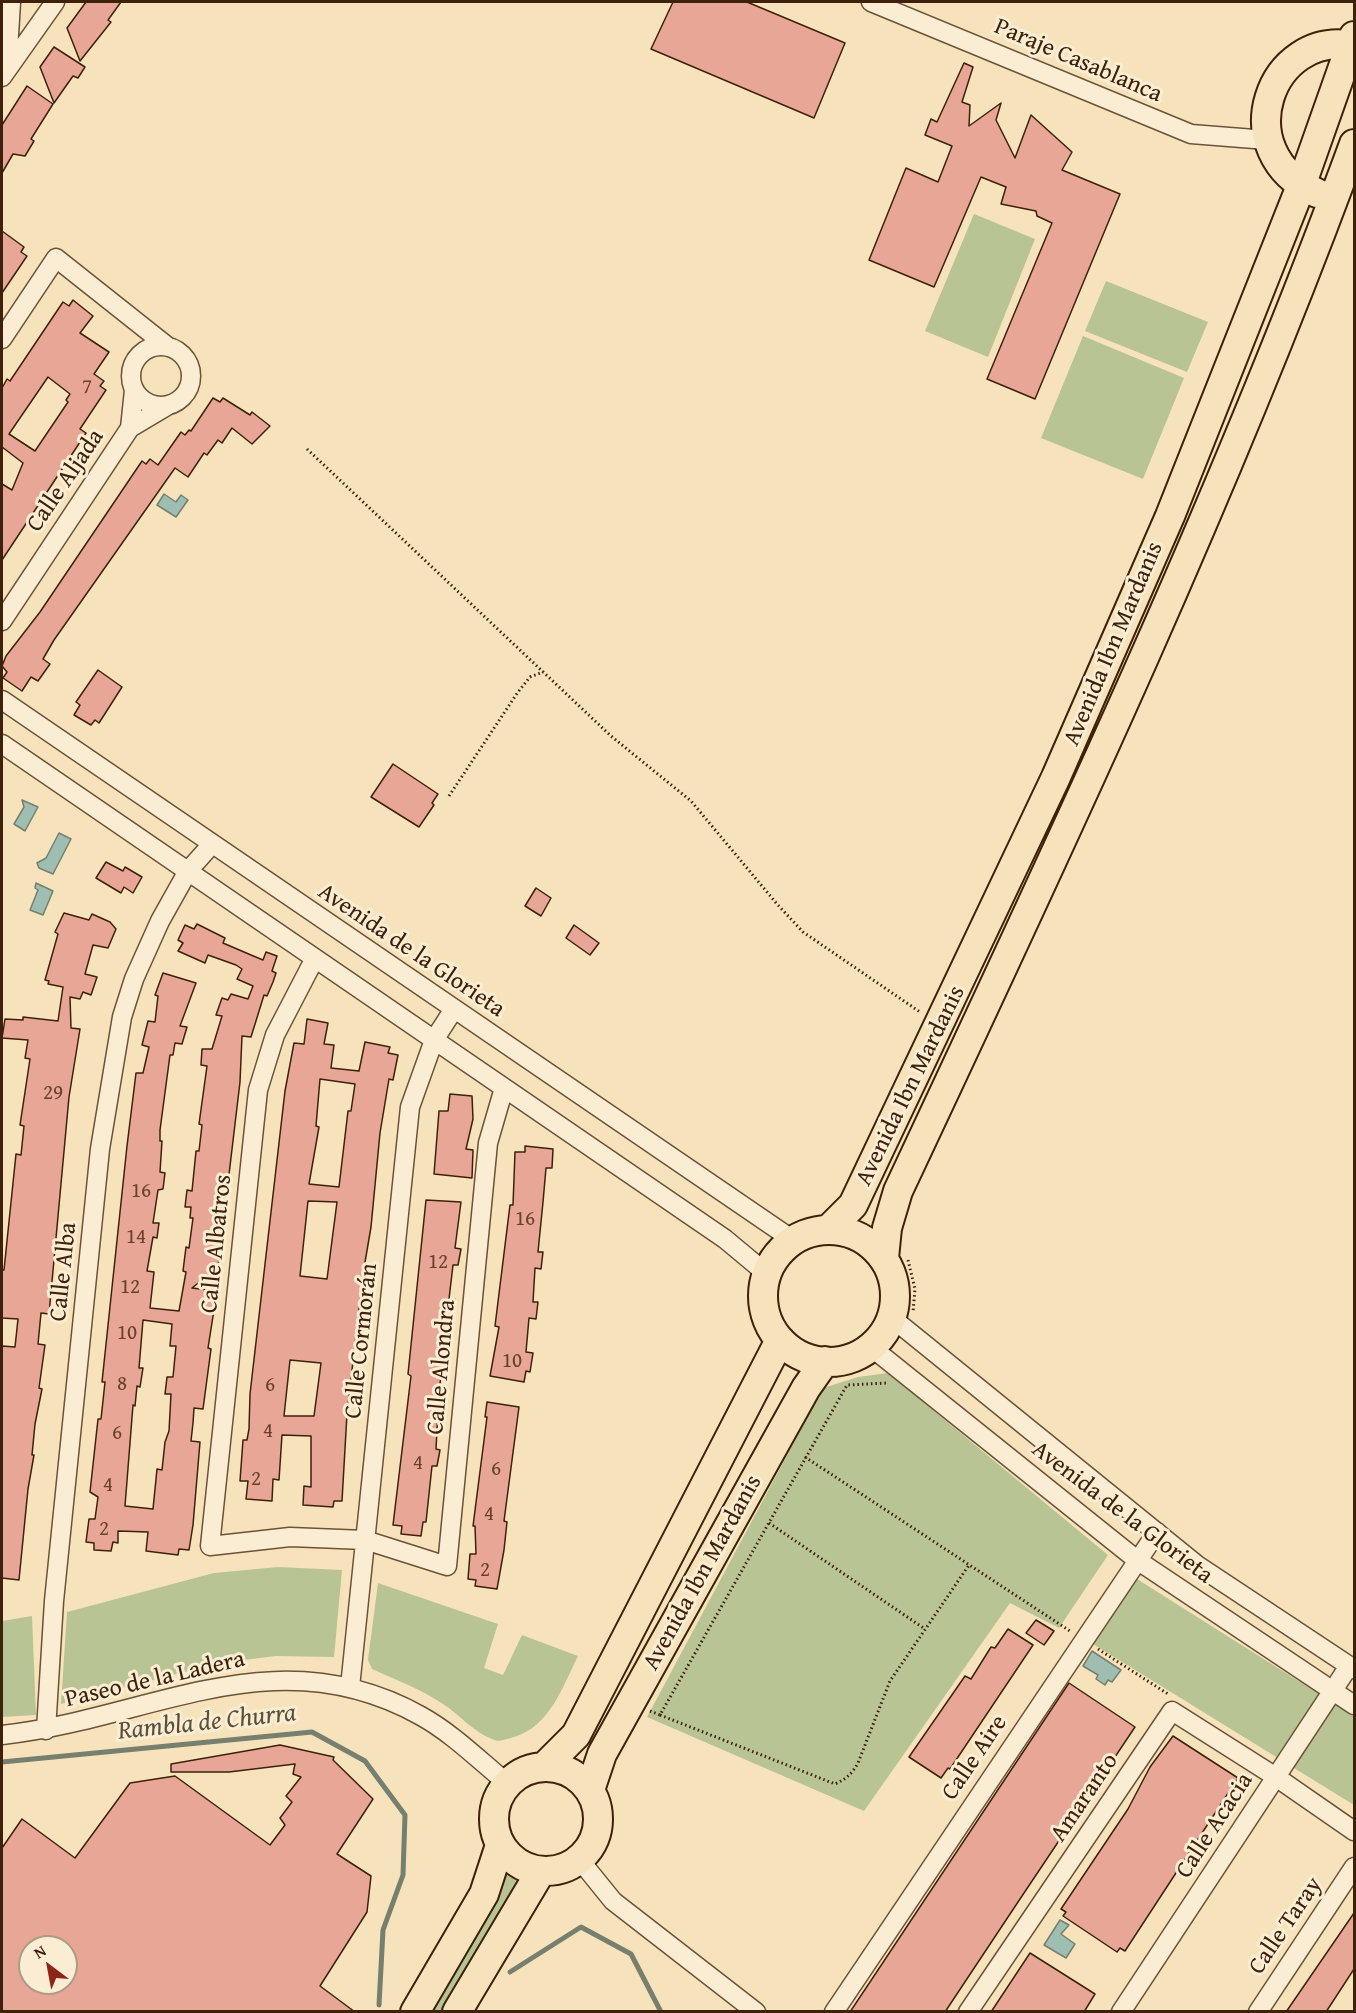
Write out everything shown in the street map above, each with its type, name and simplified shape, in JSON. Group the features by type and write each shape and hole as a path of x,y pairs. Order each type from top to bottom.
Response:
{"main road":[{"path":"1345,196 1318,194 1301,186 1280,166 1267,140 1265,110 1275,82 1295,60 1321,47 1353,42"},
{"name":"Avenida Ibn Mardanis","path":"828,1230 854,1205 1056,777 1170,516 1301,186 1353,42"},
{"name":"Avenida Ibn Mardanis","path":"884,1258 886,1228 898,1191 1104,750 1199,532 1345,196 1354,144"},
{"path":"828,1230 849,1233 869,1242 884,1258 893,1277 896,1298 892,1318 883,1334 871,1347 849,1358 825,1362 793,1351 780,1340 770,1326 765,1309 764,1291 767,1274 778,1255 794,1240 810,1233 828,1230"},
{"name":"Avenida Ibn Mardanis","path":"546,1766 576,1736 780,1340"},
{"name":"Avenida Ibn Mardanis","path":"590,1790 602,1754 806,1388 825,1362"},
{"path":"546,1766 563,1769 578,1777 590,1790 596,1804 597,1827 589,1848 579,1859 568,1866 541,1871 525,1867 511,1858 500,1845 494,1830 494,1813 498,1797 507,1783 525,1771 546,1766"},
{"path":"415,2012 484,1894 500,1845"},
{"path":"457,2012 541,1871"}],"street":[{"path":"4,74 11,2"},
{"path":"4,74 55,2"},
{"name":"Paraje Casablanca","path":"874,2 1191,134 1267,140"},
{"path":"2,339 57,258 167,345 185,356 192,375 185,394 130,428"},
{"path":"130,428 134,390 131,370 140,353 158,345 167,345"},
{"path":"134,390 147,403 168,405"},
{"name":"Calle Aljada","path":"4,610 130,428"},
{"name":"Avenida de la Glorieta","path":"2,700 794,1240"},
{"path":"2,744 725,1239 767,1274"},
{"name":"Calle Alba","path":"46,1730 55,1589 100,1149 122,1017 134,979 160,921 188,872 212,844"},
{"name":"Calle Albatros","path":"315,958 275,1035 258,1090 210,1546 290,1537 365,1540"},
{"name":"Calle Cormorán","path":"350,1688 410,1107 434,1040 454,1009"},
{"name":"Calle Alondra","path":"365,1540 447,1566 488,1143 504,1088"},
{"name":"Avenida de la Glorieta","path":"892,1318 1197,1564 1352,1668"},
{"name":"Avenida de la Glorieta","path":"871,1347 1137,1560 1354,1705"},
{"name":"Calle Aire","path":"834,2012 1156,1532"},
{"name":"Calle Acacia","path":"1121,2012 1332,1691 1352,1668"},
{"name":"Paseo de la Ladera","path":"2,1735 46,1730 173,1696 244,1682 314,1681 380,1696 422,1716 507,1783"},
{"name":"Amaranto","path":"968,2012 1172,1712 1276,1777"},
{"path":"1276,1777 1354,1831"},
{"path":"579,1859 613,1901 756,2012"},
{"name":"Calle Taray","path":"1258,2012 1354,1867"}],"path":[{"path":"307,449 611,736 691,801 803,932 940,1026"},
{"path":"449,796 518,692 530,677 543,672"},
{"path":"660,1715 847,1384 893,1383 898,1368"},
{"path":"769,1522 925,1629"},
{"path":"631,1702 835,1784 852,1774 879,1714 890,1681 969,1565"}],"green space":[{"path":"974,214 1035,239 988,357 925,331"},
{"path":"1106,281 1208,322 1187,372 1085,331"},
{"path":"1083,336 1184,378 1143,479 1041,438"},
{"path":"888,1373 1108,1555 1059,1628 1010,1603 864,1811 647,1717 823,1388 858,1377"},
{"path":"278,1567 342,1570 334,1657 276,1656 219,1663 61,1704 67,1612 214,1573"},
{"path":"1137,1579 1354,1716 1354,1805 1093,1644"},
{"path":"378,1583 498,1624 484,1668 503,1675 522,1635 578,1656 560,1693 546,1715 526,1732 505,1740 495,1740 478,1732 435,1699 372,1669 368,1660"},
{"path":"32,1616 36,1715 2,1717 2,1621"},
{"path":"506,1875 519,1881 442,2011 430,2012"}],"shaded area":[{"path":"164,494 176,502 181,495 188,500 176,517 157,505"},
{"path":"22,800 38,807 25,831 14,824 24,807"},
{"path":"59,833 71,839 53,874 39,868 37,863 46,858"},
{"path":"36,883 53,891 43,915 30,910 38,890 35,888"},
{"path":"1092,1651 1121,1670 1112,1682 1108,1680 1105,1685 1096,1679 1098,1675 1083,1666"},
{"path":"1060,1920 1069,1925 1061,1934 1075,1944 1066,1958 1044,1945"}],"building":[{"path":"86,2 121,2 108,20 111,22 80,61 67,28"},
{"path":"673,2 747,2 845,43 814,118 651,49"},
{"path":"54,47 85,67 78,78 73,76 54,103 40,67"},
{"path":"964,63 973,67 962,102 970,105 969,126 1001,103 996,120 1015,158 1031,115 1072,152 1062,170 1120,194 1035,399 987,379 1052,223 1037,216 1036,211 1001,204 1006,187 981,177 934,287 869,260 906,168 938,182 952,146 925,135 931,119 937,122"},
{"path":"27,86 53,104 31,139 34,141 25,156 13,154 2,173 2,125"},
{"path":"2,231 24,247 21,252 27,256 2,293"},
{"path":"73,300 93,316 80,333 109,352 94,374 104,381 100,386 106,390 80,429 86,433 2,560 2,484 12,490 23,463 2,447 2,388 7,379 10,381 63,302 69,306","holes":["48,377 70,394 66,400 68,402 35,451 9,434"]},
{"path":"213,398 220,402 223,398 250,415 252,412 270,426 252,444 232,428 222,443 218,440 207,455 204,453 188,477 175,468 54,640 43,659 50,664 38,681 31,677 22,691 3,678 7,672 2,666 6,656 40,612 142,461 146,464 150,459 158,465 181,432 185,435 189,430 191,431"},
{"path":"98,670 122,687 99,723 95,720 91,725 74,715 80,705 76,702"},
{"path":"393,764 438,794 432,803 434,805 419,827 371,797"},
{"path":"106,862 123,871 125,867 142,877 133,893 124,887 121,893 96,878"},
{"path":"536,888 551,898 541,916 525,906"},
{"path":"64,913 89,920 92,914 110,922 116,929 108,948 93,945 85,974 97,977 91,995 83,992 80,999 70,997 71,1028 80,1029 69,1097 49,1314 41,1313 38,1344 45,1345 39,1388 42,1389 35,1424 32,1455 34,1455 28,1489 19,1580 2,1578 2,1346 15,1347 18,1319 2,1318 2,1270 4,1270 16,1154 21,1155 24,1126 20,1125 30,1059 25,1058 28,1040 2,1038 5,1019 23,1020 23,1017 58,1021 63,987 48,984 49,981 45,980 58,934 55,932"},
{"path":"197,924 225,938 223,943 263,960 266,952 277,956 272,971 276,973 267,996 264,995 251,1037 242,1036 240,1082 218,1267 192,1288 217,1291 208,1348 211,1349 203,1409 194,1408 191,1441 200,1442 189,1550 179,1549 178,1555 146,1551 148,1532 118,1531 118,1543 113,1542 111,1551 94,1550 94,1543 86,1542 89,1519 95,1519 98,1497 90,1492 98,1419 101,1419 105,1382 102,1382 127,1146 136,1073 143,1073 149,1047 142,1045 148,1021 155,1022 158,996 155,995 163,973 196,983 180,1026 187,1027 182,1044 175,1043 173,1055 170,1055 160,1130 160,1141 162,1141 160,1172 165,1173 163,1189 158,1190 153,1223 159,1223 157,1238 153,1237 147,1271 154,1272 150,1308 179,1311 186,1272 183,1271 186,1247 189,1248 193,1218 190,1218 191,1207 185,1207 187,1190 192,1191 196,1151 199,1151 202,1125 199,1124 207,1066 201,1065 202,1049 212,1049 222,1016 216,1015 222,998 228,1000 231,994 248,999 253,986 237,979 242,969 236,965 208,955 205,963 178,951 183,943 178,940 185,925 194,929","holes":["143,1320 172,1324 170,1346 176,1346 173,1377 167,1377 165,1394 171,1394 169,1431 165,1442 162,1470 157,1469 153,1509 125,1506 133,1405 135,1406 137,1386 140,1387 143,1368 139,1368"]},
{"path":"574,925 599,943 590,955 566,938"},
{"path":"307,1019 328,1023 324,1044 334,1045 331,1068 359,1071 365,1042 390,1047 388,1053 398,1055 393,1080 389,1079 380,1133 371,1227 363,1274 347,1414 342,1501 334,1501 333,1507 303,1505 304,1486 311,1487 311,1436 282,1435 279,1480 273,1479 272,1501 246,1499 248,1481 240,1481 243,1440 247,1440 249,1429 250,1394 285,1091 294,1043 304,1044","holes":["320,1079 355,1084 351,1111 348,1111 339,1187 309,1184 319,1127 316,1126","308,1201 337,1202 327,1279 300,1276","290,1360 321,1363 314,1416 284,1416"]},
{"path":"450,1094 472,1096 473,1119 466,1149 473,1150 472,1178 434,1174 439,1111 448,1111"},
{"path":"525,1146 553,1149 552,1168 546,1168 538,1252 543,1252 541,1269 535,1268 533,1302 538,1302 536,1319 529,1318 526,1352 533,1353 530,1372 526,1371 524,1382 490,1376 499,1327 495,1326 510,1205 513,1205 515,1152 525,1152"},
{"path":"426,1200 461,1202 455,1248 461,1249 458,1265 453,1265 449,1299 455,1299 453,1316 448,1316 444,1349 450,1349 447,1366 442,1366 439,1393 436,1449 440,1450 437,1466 432,1466 426,1522 423,1522 421,1536 401,1534 402,1526 393,1525 411,1376 408,1374"},
{"path":"487,1402 519,1407 504,1521 507,1522 504,1550 497,1589 475,1586 476,1580 468,1579 470,1554 476,1554 475,1526 473,1526"},
{"path":"1036,1620 1054,1631 1044,1645 1026,1633"},
{"path":"1008,1629 1033,1645 950,1769 948,1768 941,1778 909,1757 965,1676 971,1679 991,1647 995,1648"},
{"path":"1069,1683 1135,1727 945,2012 850,2012"},
{"path":"1173,1736 1238,1778 1125,1951 1120,1948 1117,1952 1063,1916 1066,1912 1061,1909 1128,1809 1150,1767"},
{"path":"280,1745 334,1757 333,1760 373,1799 337,1854 371,1876 367,1912 320,1986 355,2012 2,2012 2,1848 22,1819 75,1858 130,1783 175,1776 270,1845 285,1825 280,1818 292,1802 286,1796 301,1777 293,1774 295,1764 229,1772 171,1772 171,1764"},
{"path":"1354,1913 1354,1969 1326,2012 1286,2012"},
{"path":"1030,1953 1095,1994 1084,2012 991,2012"}],"waterway":[{"name":"Rambla de Churra","path":"2,1762 312,1732 365,1761 405,1815 403,1875 383,1930 379,2005"},
{"name":"Rambla de Churra","path":"510,1972 581,1927 631,1954 661,2012"}]}
